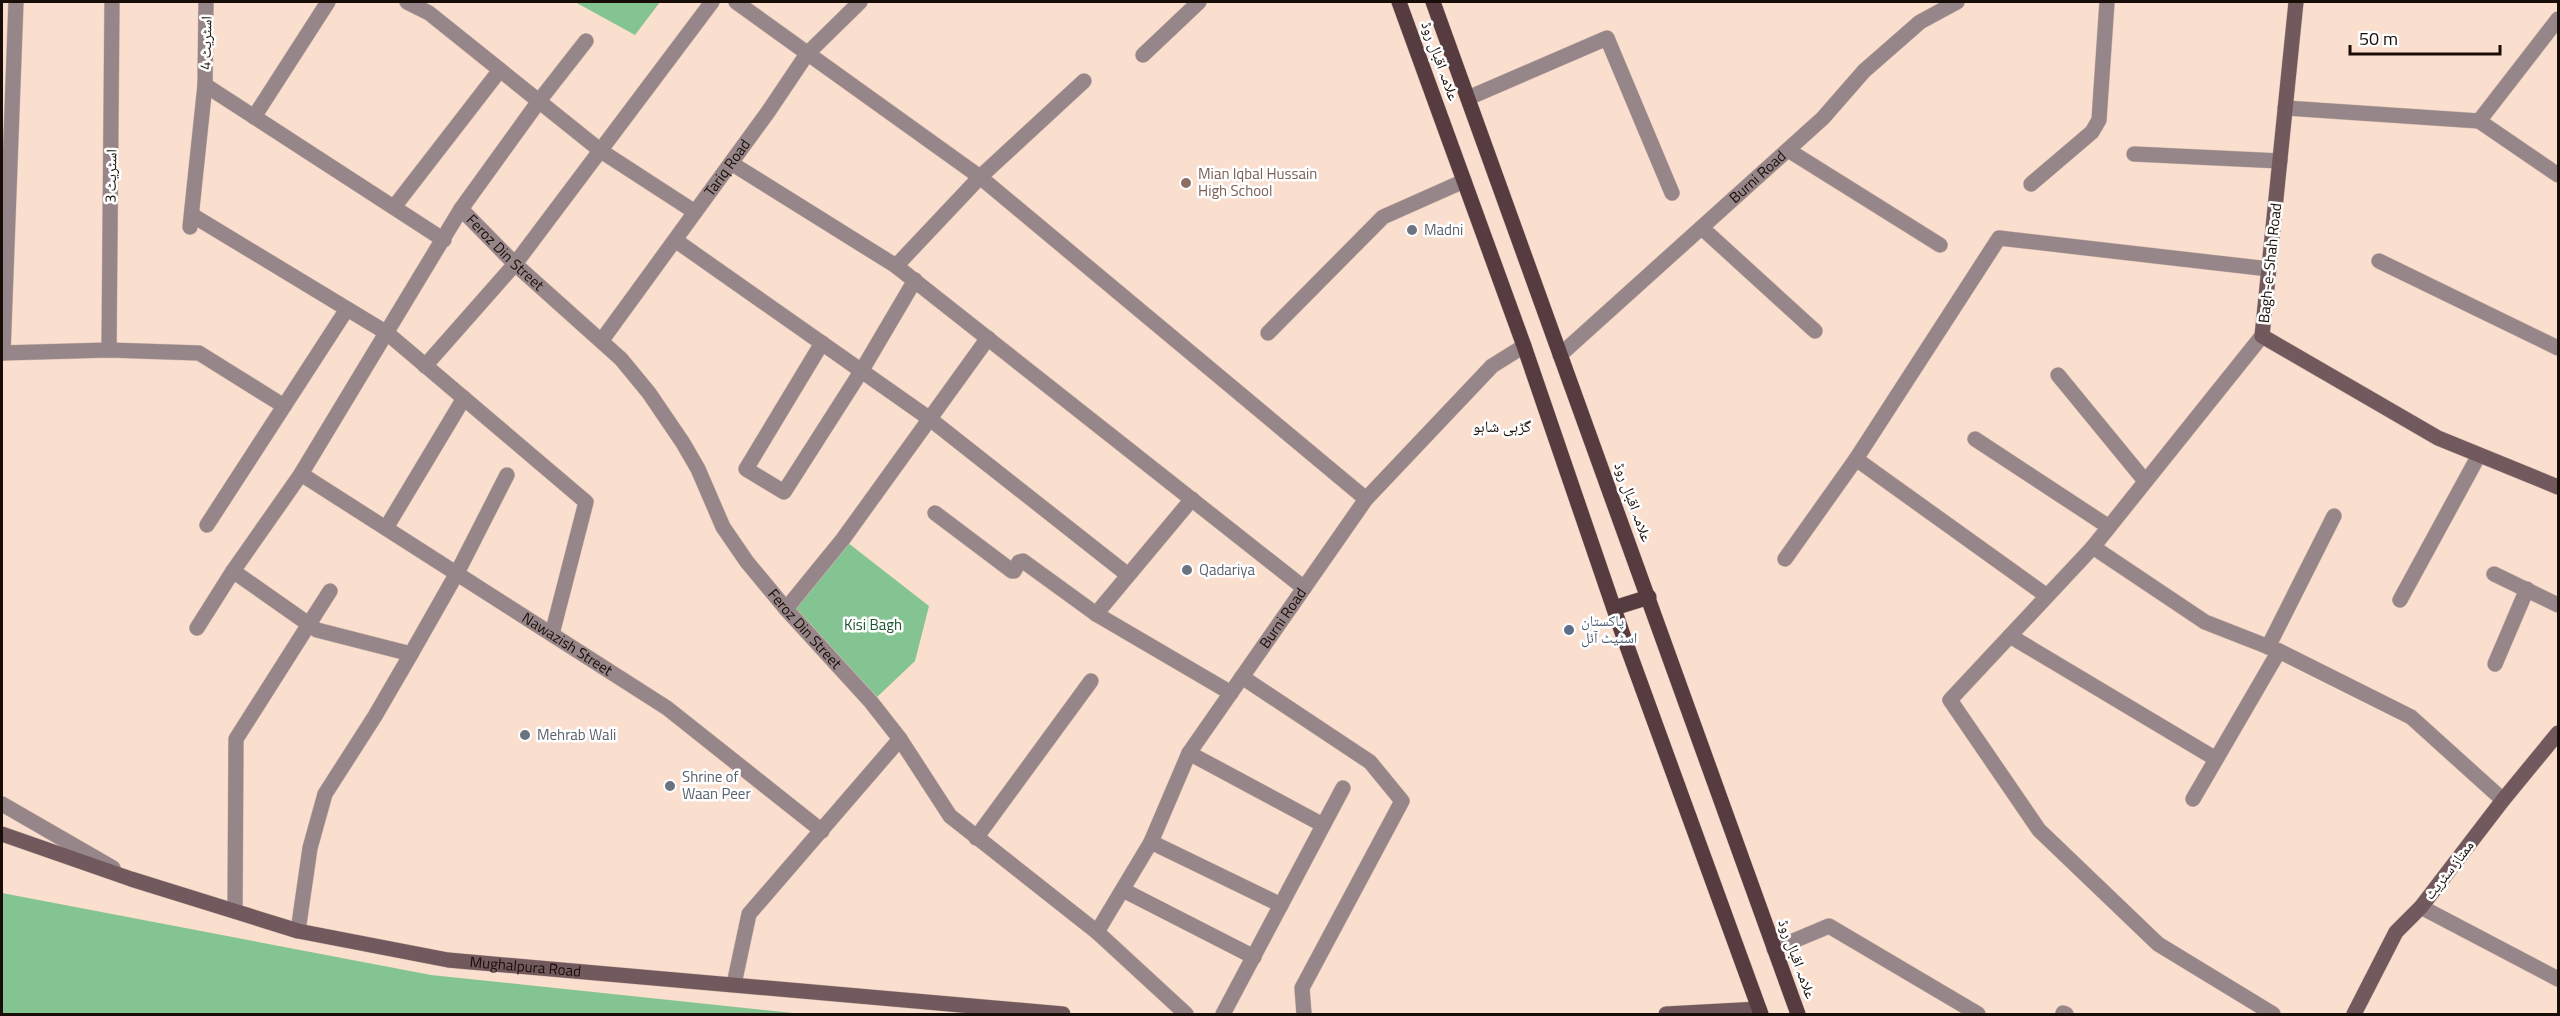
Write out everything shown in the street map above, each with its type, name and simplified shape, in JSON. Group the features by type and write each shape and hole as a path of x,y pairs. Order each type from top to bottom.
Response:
{"main road":[{"name":"علامہ اقبال روڈ","path":"1399,2 1524,346 1614,609 1760,1012"},
{"name":"علامہ اقبال روڈ","path":"1433,2 1798,1014"},
{"name":"Bagh-e-Shah Road","path":"2296,2 2262,336 2438,438 2559,487"},
{"path":"1614,609 1649,597"},
{"name":"ممتاز سٹریٹ","path":"2354,1014 2391,940 2421,907 2503,800 2559,733"},
{"name":"Mughalpura Road","path":"2,834 131,879 298,931 448,960 1064,1014"},
{"path":"1666,1014 1760,1012"}],"street":[{"path":"16,2 2,353 109,350 199,353 284,406"},
{"name":"اسٹریٹ 3","path":"109,350 112,2"},
{"name":"اسٹریٹ 4","path":"206,2 205,85 191,221 347,309"},
{"path":"254,117 328,2"},
{"path":"407,2 429,13 601,151 695,212"},
{"path":"425,366 515,264 712,2"},
{"path":"736,2 980,177 1366,499"},
{"name":"Tariq Road","path":"602,340 807,54 860,2"},
{"path":"1143,55 1199,2"},
{"name":"Burni Road","path":"1560,355 1823,118 1864,71 1920,22 1957,2"},
{"path":"2031,184 2092,132 2099,120 2107,2"},
{"path":"2479,121 2559,19"},
{"path":"1468,98 1607,38 1672,193"},
{"path":"197,628 233,571 301,474 462,209 539,101 586,41"},
{"path":"394,207 500,70"},
{"path":"896,266 980,177 1084,81"},
{"path":"205,85 444,240"},
{"path":"2285,108 2479,121 2509,139 2559,175"},
{"path":"1788,150 1940,245"},
{"path":"2134,154 2280,161"},
{"path":"731,163 915,280 1304,588"},
{"path":"1268,333 1383,217 1464,181"},
{"name":"Feroz Din Street","path":"462,209 515,264 602,340 649,393 683,443 698,469 723,527 747,562 786,609 871,702 900,739 950,816 1097,932 1186,1014"},
{"path":"1702,228 1815,331"},
{"path":"1785,559 1856,459 2000,238 2269,269"},
{"path":"675,240 930,419 1128,575"},
{"path":"2379,261 2557,345"},
{"path":"822,342 746,469 784,492 862,370 915,280"},
{"path":"207,525 347,309 387,333 586,502 552,634"},
{"path":"2262,336 2093,547 1950,700 2038,830 2158,944 2248,1002 2272,1014"},
{"path":"786,609 843,539 988,338"},
{"name":"Burni Road","path":"1097,932 1151,842 1189,753 1366,499 1492,366 1524,346"},
{"path":"2058,375 2145,481"},
{"path":"386,528 464,398"},
{"path":"1975,439 2109,527"},
{"path":"2400,600 2479,455"},
{"path":"1856,459 2047,596"},
{"name":"Nawazish Street","path":"301,474 672,712 822,831"},
{"path":"298,931 310,848 325,794 411,654 457,573 507,475"},
{"path":"1096,614 1192,499"},
{"path":"934,513 1012,571 1014,572 1019,562 1023,561 1096,614 1231,693"},
{"path":"2193,800 2274,649 2334,516"},
{"path":"2093,547 2205,622 2274,649 2411,717 2503,800"},
{"path":"233,571 317,630 411,654"},
{"path":"2494,574 2559,605"},
{"path":"2495,664 2527,589"},
{"path":"235,911 236,739 330,591"},
{"path":"2010,636 2216,759"},
{"path":"1242,677 1370,762 1402,801 1302,988 1304,1014"},
{"path":"976,838 1091,681"},
{"path":"734,984 749,914 900,739"},
{"path":"1189,753 1323,825"},
{"path":"1223,1014 1343,788"},
{"path":"2,804 131,879"},
{"path":"1151,842 1281,905"},
{"path":"1123,890 1254,957"},
{"path":"2421,907 2559,979"},
{"path":"1774,949 1829,926 1978,1014"}],"green space":[{"path":"575,2 660,2 635,35"},
{"name":"Kisi Bagh","path":"843,539 929,606 915,661 877,697 786,609"},
{"path":"2,893 431,975 803,1014 2,1014"}],"place":[{"name":"Mian Iqbal Hussain High School","path":"1186,183"},
{"name":"Madni","path":"1412,230"},
{"name":"Qadariya","path":"1187,570"},
{"name":"پاکستان اسٹیٹ آئل","path":"1569,630"},
{"name":"Mehrab Wali","path":"525,735"},
{"name":"Shrine of Waan Peer","path":"670,786"}],"district":[{"name":"گڑہی شاہو","path":"1502,426"}]}
